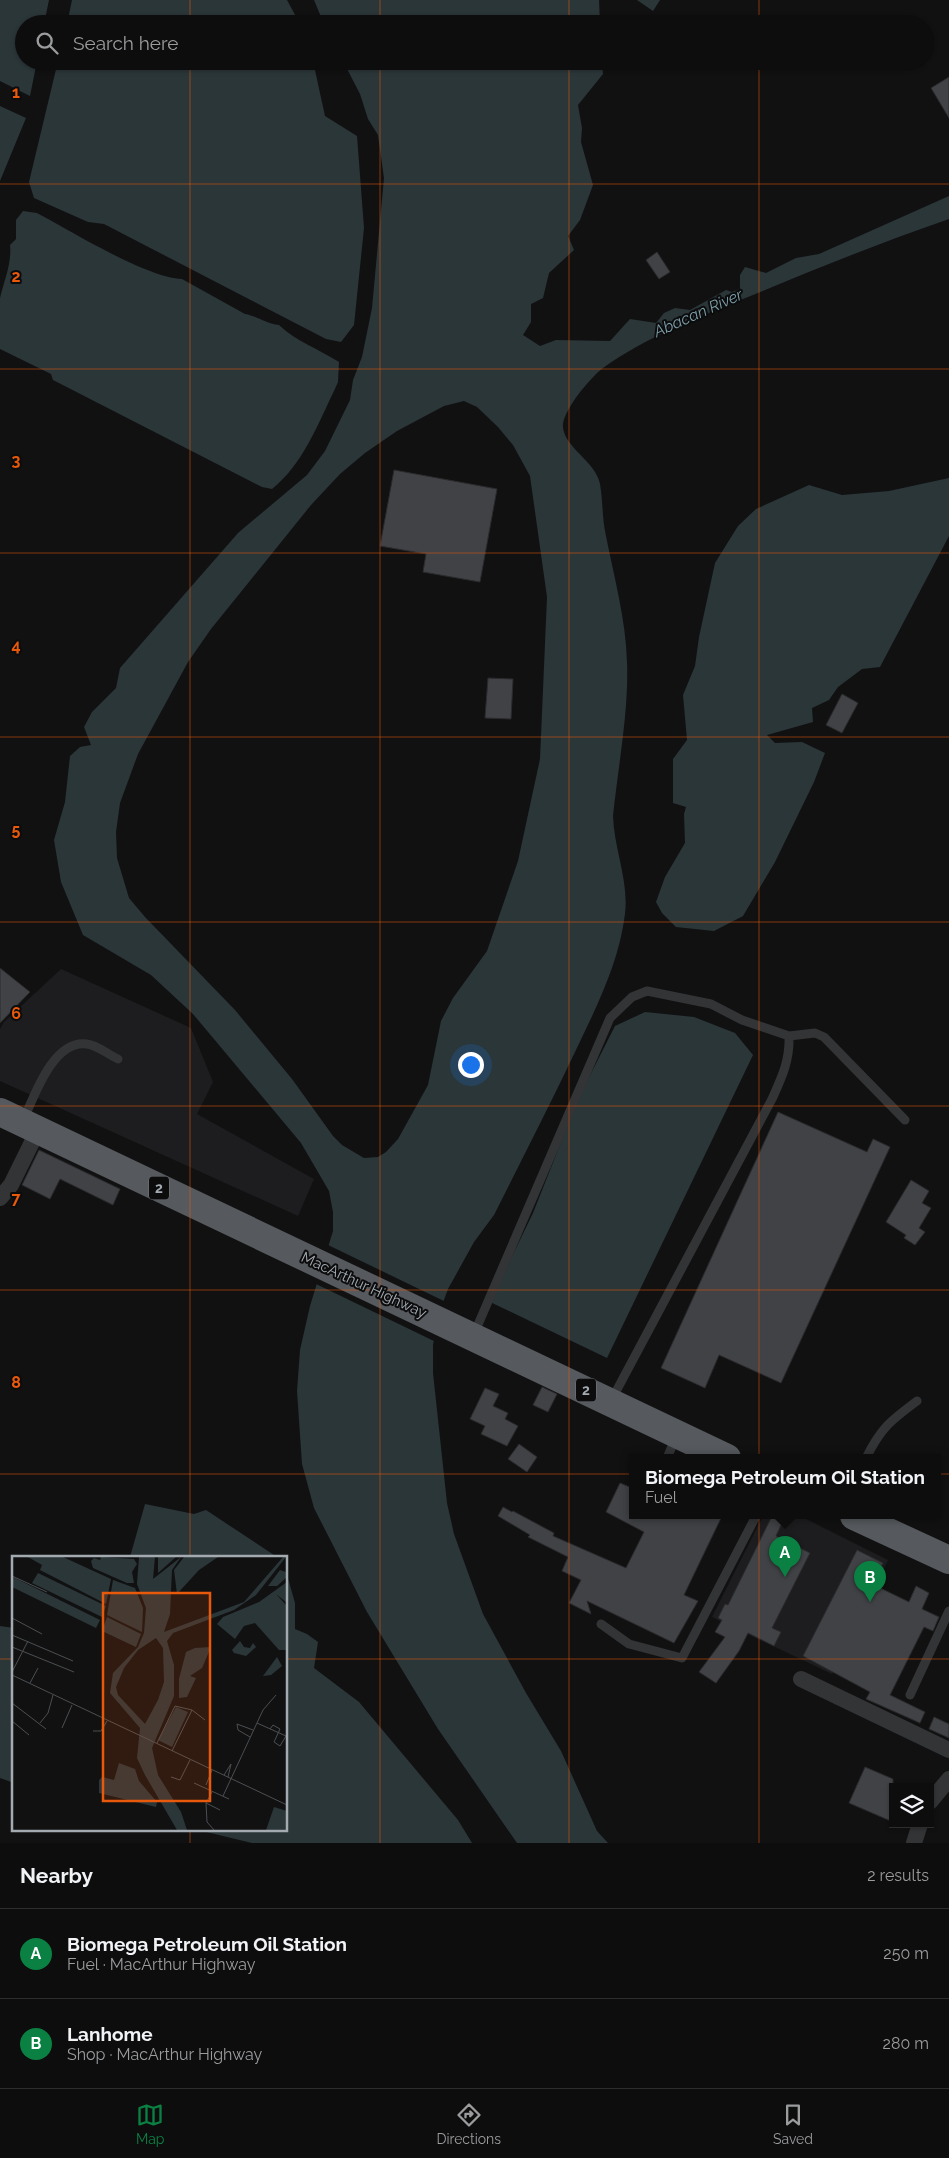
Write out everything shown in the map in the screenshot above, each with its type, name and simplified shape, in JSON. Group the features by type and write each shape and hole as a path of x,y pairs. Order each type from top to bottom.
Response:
{"highway":[{"name":"MacArthur Highway","path":"20,1122 610,1401 672,1447 707,1454"},
{"path":"860,1519 949,1560"}],"street":[{"path":"0,1198 11,1185 20,1122"},
{"path":"801,1679 949,1750"},
{"path":"934,1797 949,1779"},
{"path":"914,1843 919,1828"}],"lane":[{"path":"473,1336 610,1018 632,996 647,991 711,1004 742,1020 790,1036 815,1033 824,1037 905,1120"},
{"path":"610,1401 772,1099 787,1068 790,1055 790,1036"},
{"path":"20,1122 44,1075 58,1055 69,1047 77,1044 88,1044 118,1059"},
{"path":"868,1454 877,1435 887,1424 917,1401"},
{"path":"601,1624 629,1644 682,1658 754,1519"},
{"path":"910,1695 949,1611"}],"shaded area":[{"path":"61,969 191,1028 213,1082 197,1114 314,1179 298,1216 0,1081 0,1029 4,1022"},
{"path":"761,1519 806,1519 888,1560 832,1674 712,1617"}],"water":[{"path":"0,0 49,0 46,15 15,15 15,70 35,70 30,96 0,81"},
{"path":"72,0 287,0 295,15 69,15"},
{"path":"314,0 599,0 600,15 320,15"},
{"path":"637,0 660,0 653,11"},
{"path":"56,70 315,70 325,116 357,136 364,228 354,325 341,342 326,339 104,224 88,222 34,198 29,182"},
{"name":"Abacan River","path":"348,70 603,70 603,74 578,105 582,128 581,142 593,185 580,220 568,236 574,250 549,273 543,298 531,304 531,322 523,335 540,346 556,340 610,341 630,319 656,323 664,313 675,308 690,310 726,290 732,292 740,289 740,275 745,267 766,273 796,258 819,254 949,196 949,219 715,310 675,327 638,346 603,368 585,386 568,410 563,424 567,439 592,468 600,484 605,530 624,630 627,662 626,700 613,816 625,889 625,914 618,950 606,985 591,1019 494,1215 474,1242 448,1289 438,1316 433,1345 433,1373 447,1503 454,1534 483,1614 526,1693 561,1751 597,1831 608,1843 517,1843 438,1729 367,1612 314,1508 302,1464 297,1391 300,1350 310,1306 333,1231 333,1212 329,1191 301,1143 193,1014 151,975 83,935 61,882 54,840 65,802 70,756 80,747 91,745 84,727 92,712 116,688 120,668 238,533 307,475 325,451 350,400 353,380 362,357 372,308 384,178 378,135 368,119 360,94","holes":["464,401 477,407 513,445 530,476 547,597 540,759 518,861 487,951 453,998 441,1021 428,1085 398,1139 386,1152 378,1157 364,1158 342,1145 333,1136 292,1079 235,1010 129,898 117,858 116,832 120,803 138,754 188,662 211,629 311,505 340,474 365,453 397,431 444,406"]},
{"path":"0,106 26,118 0,181"},
{"path":"23,211 37,213 89,242 149,271 167,277 182,279 245,314 279,325 301,341 339,362 338,382 322,418 301,456 283,479 272,489 262,487 53,380 51,374 0,349 0,298 9,265 10,245 16,239 16,220"},
{"path":"949,478 949,536 880,667 862,669 838,687 829,700 812,708 813,722 767,735 775,743 802,742 825,753 814,782 775,862 743,916 714,931 676,927 662,913 656,902 665,877 685,843 684,814 686,807 673,803 673,759 687,740 683,695 695,666 699,637 715,563 738,526 756,509 809,485 842,495 889,491"},
{"path":"645,1012 694,1017 735,1033 753,1055 607,1358 490,1302 533,1213 579,1097 615,1026"},
{"path":"145,1504 194,1514 206,1510 275,1556 130,1556"},
{"path":"288,1578 295,1603 295,1629 307,1634 318,1642 314,1668 359,1702 458,1820 472,1843 252,1843 198,1830 288,1830"},
{"path":"0,1626 12,1628 12,1782 0,1778"}],"pier":[{"path":"326,1244 446,1302 440,1317 436,1342 314,1283"}],"building":[{"path":"949,77 949,118 931,88"},
{"path":"657,252 670,272 659,279 646,260"},
{"path":"394,470 497,489 480,582 423,572 426,554 380,546"},
{"path":"488,678 513,679 511,719 485,718"},
{"path":"842,694 858,703 842,733 826,725"},
{"path":"0,968 30,992 0,1023"},
{"path":"778,1112 867,1152 873,1139 890,1147 781,1383 719,1355 705,1388 661,1368"},
{"path":"39,1150 120,1189 113,1205 60,1179 50,1199 22,1185"},
{"path":"911,1180 929,1191 922,1203 931,1208 919,1228 925,1232 915,1245 904,1238 906,1235 886,1222"},
{"path":"542,1387 557,1394 548,1412 533,1405"},
{"path":"485,1388 499,1394 493,1406 508,1413 505,1419 518,1426 507,1446 481,1434 485,1426 470,1419"},
{"path":"519,1444 537,1457 527,1472 508,1459"},
{"path":"620,1483 629,1487 629,1519 721,1519 684,1595 698,1601 674,1643 587,1601 591,1614 569,1603 581,1580 562,1571 568,1557 528,1537 530,1535 498,1516 503,1507 513,1511 554,1533 553,1536 626,1568 644,1532 606,1512"},
{"path":"771,1519 783,1521 776,1536 810,1553 772,1628 781,1632 774,1646 748,1633 739,1651 716,1683 699,1672 725,1637 715,1632 722,1620 718,1618 725,1604 728,1605"},
{"path":"857,1550 883,1563 872,1584 909,1602 916,1586 929,1593 922,1609 939,1617 933,1631 924,1627 890,1695 925,1712 920,1723 866,1699 870,1692 803,1656"},
{"path":"934,1717 949,1724 949,1738 929,1729"},
{"path":"865,1767 893,1779 893,1783 889,1783 889,1820 849,1803"}],"place":[{"name":"Biomega Petroleum Oil Station","path":"785,1577"},
{"name":"Lanhome","path":"870,1602"}]}
